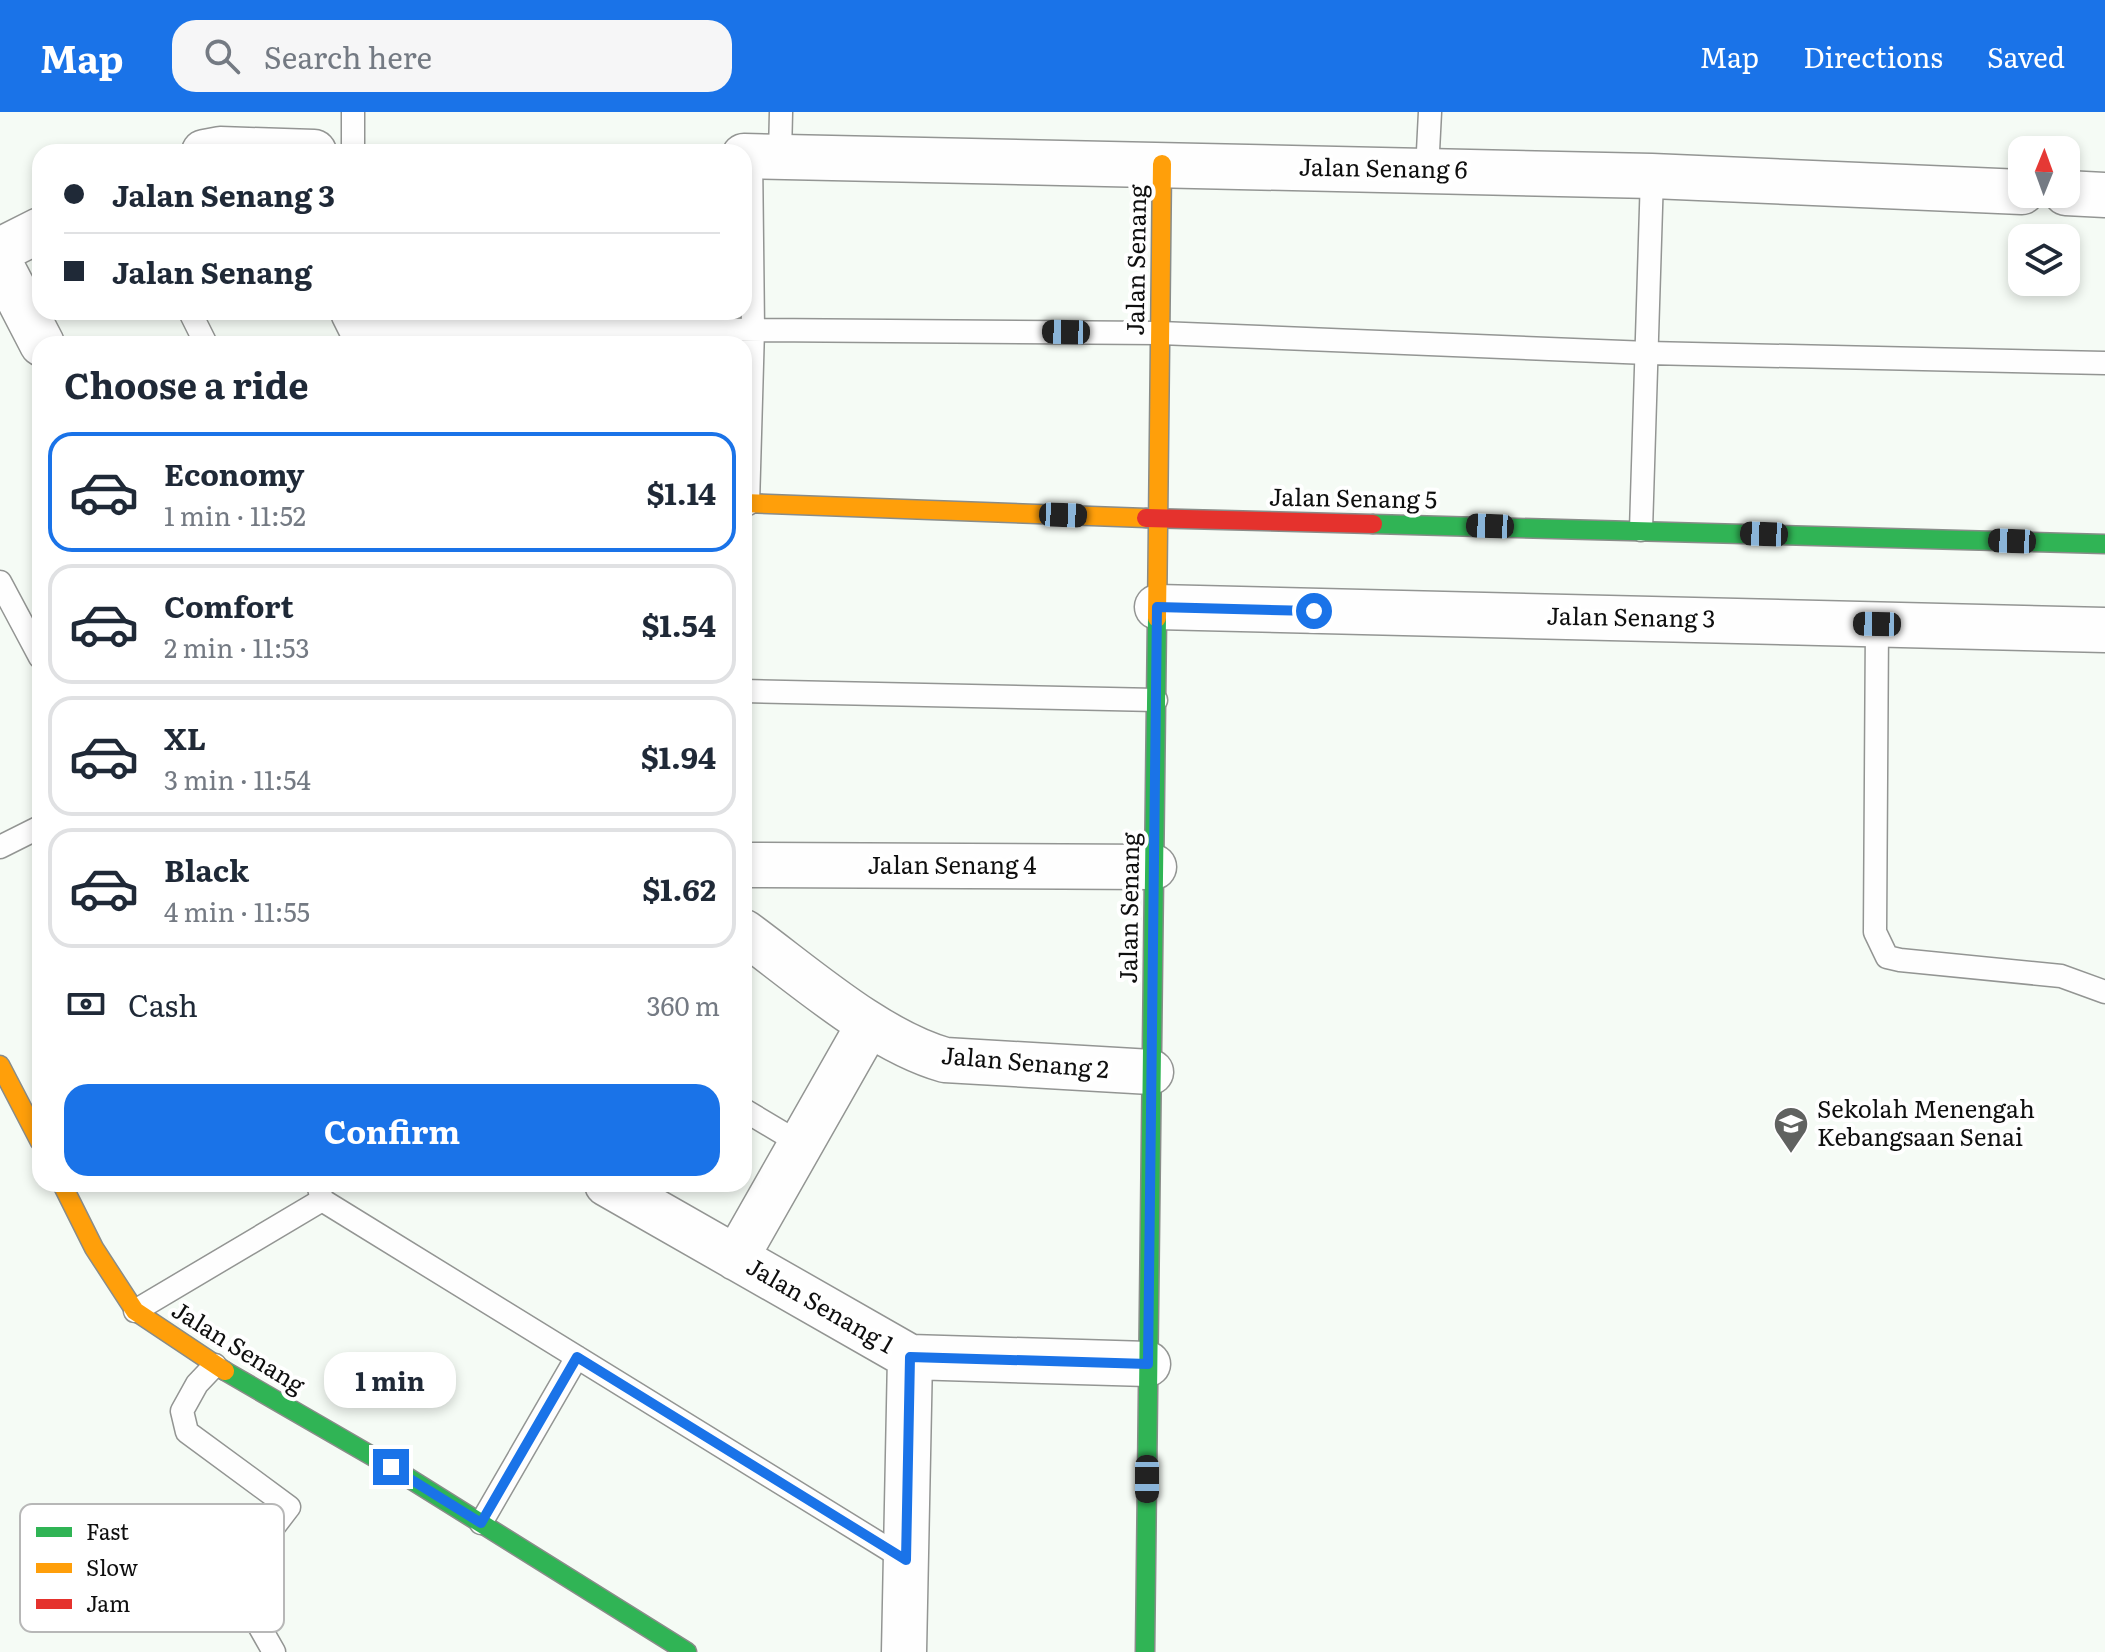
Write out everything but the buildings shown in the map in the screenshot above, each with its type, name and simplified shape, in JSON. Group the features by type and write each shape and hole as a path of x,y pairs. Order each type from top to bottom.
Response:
{"street":[{"name":"Jalan Senang 6","path":"758,156 1652,176 2008,191"},
{"name":"Jalan Senang","path":"1145,1652 1162,164"},
{"path":"2080,194 2105,195"},
{"path":"0,250 32,234"},
{"path":"0,263 38,336"},
{"name":"Jalan Senang 5","path":"752,504 2105,544"},
{"name":"Jalan Senang 3","path":"1157,607 2105,630"},
{"name":"Jalan Senang 4","path":"752,865 1154,867"},
{"name":"Jalan Senang 2","path":"752,938 869,1024 928,1055 945,1060 1151,1072"},
{"path":"736,1258 869,1024"},
{"path":"0,1065 32,1127"},
{"name":"Jalan Senang","path":"66,1192 94,1248 135,1311 215,1365 481,1523 687,1652"},
{"name":"Jalan Senang 1","path":"621,1192 910,1357 1148,1364"},
{"path":"904,1652 910,1357"}],"lane":[{"path":"353,112 353,144"},
{"path":"752,354 758,156 781,112"},
{"path":"1427,171 1430,112"},
{"path":"1641,530 1652,176"},
{"path":"361,328 1160,333 1648,353 2105,363"},
{"path":"0,582 32,642"},
{"path":"1877,624 1875,932 1882,949 1887,957 1900,960 2061,976 2105,992"},
{"path":"752,691 1156,700"},
{"path":"0,847 32,831"},
{"path":"752,1115 801,1144"},
{"path":"135,1311 320,1192 577,1357 906,1560"},
{"path":"481,1523 577,1357"},
{"path":"215,1365 197,1384 182,1411 187,1432 289,1507 284,1514"},
{"path":"263,1632 274,1652"}],"traffic: fast":[{"path":"1373,524 2105,544"},
{"path":"1145,1652 1157,618"},
{"path":"225,1371 391,1467 687,1652"}],"traffic: slow":[{"path":"1157,618 1162,164"},
{"path":"752,503 1146,518"},
{"path":"0,1065 32,1127"},
{"path":"66,1192 94,1248 135,1311 225,1371"}],"traffic: jam":[{"path":"1146,518 1373,524"}],"place":[{"name":"Sekolah Menengah Kebangsaan Senai","path":"1791,1155"}],"route":[{"path":"391,1467 481,1523 577,1357 906,1560 910,1357 1148,1364 1157,607 1314,611"}]}
